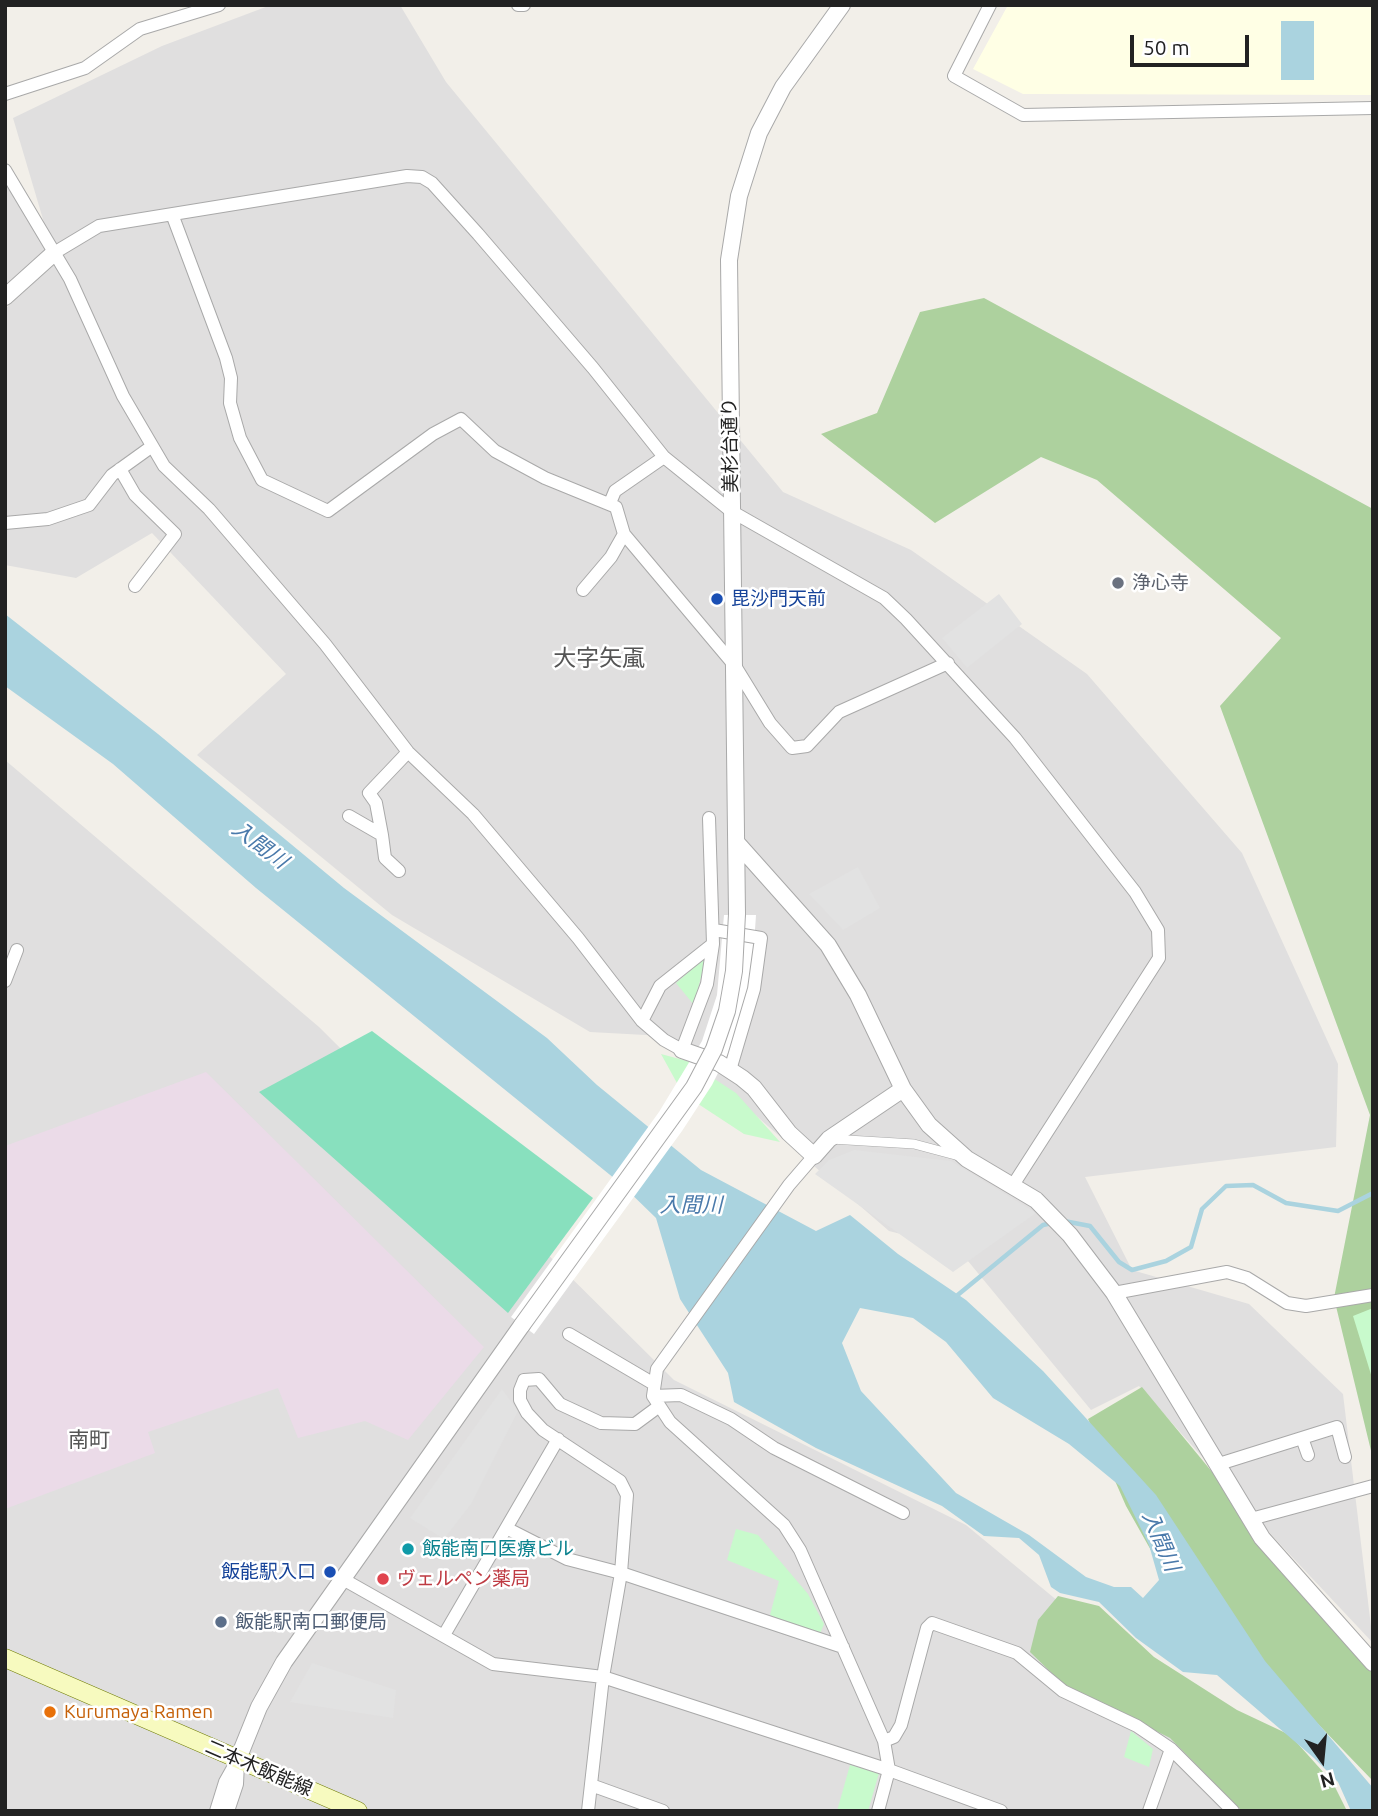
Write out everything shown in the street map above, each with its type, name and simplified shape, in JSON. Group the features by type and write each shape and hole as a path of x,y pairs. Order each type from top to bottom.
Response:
{"main road":[{"name":"二本木飯能線","path":"5,1658 358,1811"}],"street":[{"path":"5,94 85,68 140,29 219,5"},
{"path":"518,5 524,5"},
{"name":"美杉台通り","path":"238,1759 260,1707 285,1662 341,1578 699,1077 714,1049 727,1011 734,971 737,914 727,291 737,206 759,133 783,87 842,5"},
{"path":"990,5 954,76 1023,115 1373,108"},
{"path":"5,170 70,279 151,447 164,466 209,509 325,644 408,752 474,814 642,1021 664,1040 682,1050 730,1069 754,1088 789,1133 814,1156"},
{"path":"5,297 54,253 99,226 407,176 422,177 432,183 593,368 664,457 731,511 884,598 948,663 1015,738 1154,919 1160,944 1159,958 1013,1185"},
{"path":"172,214 226,358 231,378 230,403 240,438 262,480 328,511 433,434 461,419 495,451 575,492 610,503 616,508 624,534 734,666 770,723 792,748 807,746 839,712 948,663"},
{"path":"5,523 48,519 89,505 120,469 151,447"},
{"path":"610,503 615,491 664,457"},
{"path":"120,469 135,495 175,534 135,586"},
{"path":"583,590 611,557 624,534"},
{"path":"399,871 385,858 376,803 369,793 408,752"},
{"path":"349,816 382,835"},
{"path":"682,1050 707,984 713,944 709,818"},
{"path":"737,843 828,945 858,995 903,1089 935,1132 967,1159 1036,1200 1066,1231 1114,1293 1262,1538 1373,1663"},
{"path":"714,930 761,937 754,989 730,1069"},
{"path":"642,1021 660,986 713,944"},
{"path":"5,981 17,950"},
{"path":"588,1811 603,1676 621,1573 628,1494 621,1481 558,1439 527,1413 520,1400 524,1380 539,1379 560,1404 601,1423 635,1424 655,1396 657,1369 789,1185 830,1139 903,1089"},
{"path":"830,1139 914,1144 967,1159"},
{"path":"1114,1293 1227,1272 1247,1278 1287,1303 1306,1306 1373,1295"},
{"path":"569,1334 655,1396 670,1422 783,1525 800,1550 884,1741 889,1770 878,1811"},
{"path":"655,1396 681,1395 731,1419 774,1448 903,1513"},
{"path":"1219,1464 1337,1427 1345,1457"},
{"path":"1303,1438 1308,1454"},
{"path":"444,1635 558,1439"},
{"path":"1251,1519 1373,1486"},
{"path":"508,1529 567,1559 621,1573 843,1647"},
{"path":"341,1578 493,1664 603,1676 889,1770 1001,1811"},
{"path":"884,1741 894,1737 901,1725 927,1628 932,1623 1017,1653 1063,1690 1137,1726 1171,1749 1233,1811"},
{"path":"1149,1811 1171,1749"},
{"path":"216,1811 225,1782 238,1759"},
{"path":"228,1811 237,1784 238,1759"},
{"path":"591,1785 663,1811"}],"shaded area":[{"path":"271,5 400,5 446,82 783,492 911,550 1087,674 1242,853 1338,1064 1336,1147 1085,1177 1132,1270 1249,1304 1343,1394 1373,1643 1278,1542 1139,1386 1091,1410 963,1255 929,1241 889,1231 664,1036 590,1032 392,915 197,755 286,674 152,533 76,578 5,565 5,309 56,263 53,255 5,300 5,170 50,243 13,118 162,46"},
{"path":"1008,5 1373,5 1373,95 1023,94 973,69"},
{"path":"999,594 1022,624 967,668 942,638"},
{"name":"南町","path":"5,760 319,1027 674,1380 966,1525 1204,1722 1275,1811 5,1811"},
{"path":"858,867 880,908 843,930 809,894"},
{"path":"206,1072 484,1347 408,1440 365,1421 298,1438 278,1388 148,1432 155,1453 5,1509 5,1146"},
{"path":"854,1150 951,1161 1036,1213 953,1272 815,1174 829,1160"},
{"path":"502,1389 518,1411 471,1504 444,1539 410,1518"},
{"path":"312,1663 396,1690 393,1718 290,1702"}],"green space":[{"path":"984,298 1373,509 1373,1459 1334,1298 1370,1115 1220,706 1281,638 1097,480 1041,457 935,523 821,434 877,413 920,312"},
{"path":"706,957 694,1005 676,983"},
{"path":"372,1031 593,1198 508,1313 259,1092"},
{"path":"661,1054 687,1061 736,1093 780,1142 744,1134 683,1094"},
{"path":"1373,1308 1373,1381 1353,1316"},
{"path":"1142,1387 1373,1667 1373,1781 1264,1668 1166,1577 1126,1506 1088,1419"},
{"path":"736,1529 758,1535 808,1594 824,1624 819,1636 770,1615 779,1581 727,1560"},
{"path":"1058,1596 1099,1606 1154,1657 1237,1710 1290,1735 1333,1783 1347,1811 1242,1811 1170,1738 1064,1685 1030,1652 1038,1620"},
{"path":"1131,1731 1153,1749 1149,1767 1124,1757"},
{"path":"850,1765 879,1773 868,1811 837,1811"}],"water":[{"path":"1281,21 1314,21 1314,80 1281,80"},
{"name":"入間川","path":"5,614 158,734 344,888 547,1038 597,1085 701,1170 816,1231 850,1215 898,1254 966,1300 1043,1371 1156,1495 1265,1661 1373,1788 1373,1811 1351,1811 1338,1782 1217,1675 1183,1672 1136,1638 1099,1602 1060,1593 1051,1587 1039,1555 1019,1538 984,1536 942,1506 816,1448 734,1402 728,1373 680,1299 656,1218 620,1183 256,888 113,764 5,686","holes":["860,1308 913,1318 946,1342 993,1398 1069,1444 1120,1486 1149,1545 1159,1580 1143,1598 1131,1587 1114,1587 1086,1577 1029,1535 956,1493 861,1391 842,1343"]}],"pier":[{"path":"724,915 756,915 753,959 745,1004 732,1045 712,1085 682,1131 534,1334 511,1317 659,1112 702,1041 717,995"}],"waterway":[{"path":"1064,1221 1090,1226 1119,1262 1132,1270 1166,1261 1191,1247 1202,1209 1226,1186 1253,1185 1286,1203 1338,1211 1373,1193"},
{"path":"954,1298 1043,1225 1052,1223"}],"place":[{"name":"浄心寺","path":"1118,583"},
{"name":"毘沙門天前","path":"717,599"},
{"name":"飯能南口医療ビル","path":"408,1549"},
{"name":"飯能駅入口","path":"330,1572"},
{"name":"ヴェルペン薬局","path":"383,1579"},
{"name":"飯能駅南口郵便局","path":"221,1622"},
{"name":"Kurumaya Ramen","path":"50,1712"}],"district":[{"name":"大字矢颪","path":"599,658"},
{"name":"南町","path":"89,1440"}]}
